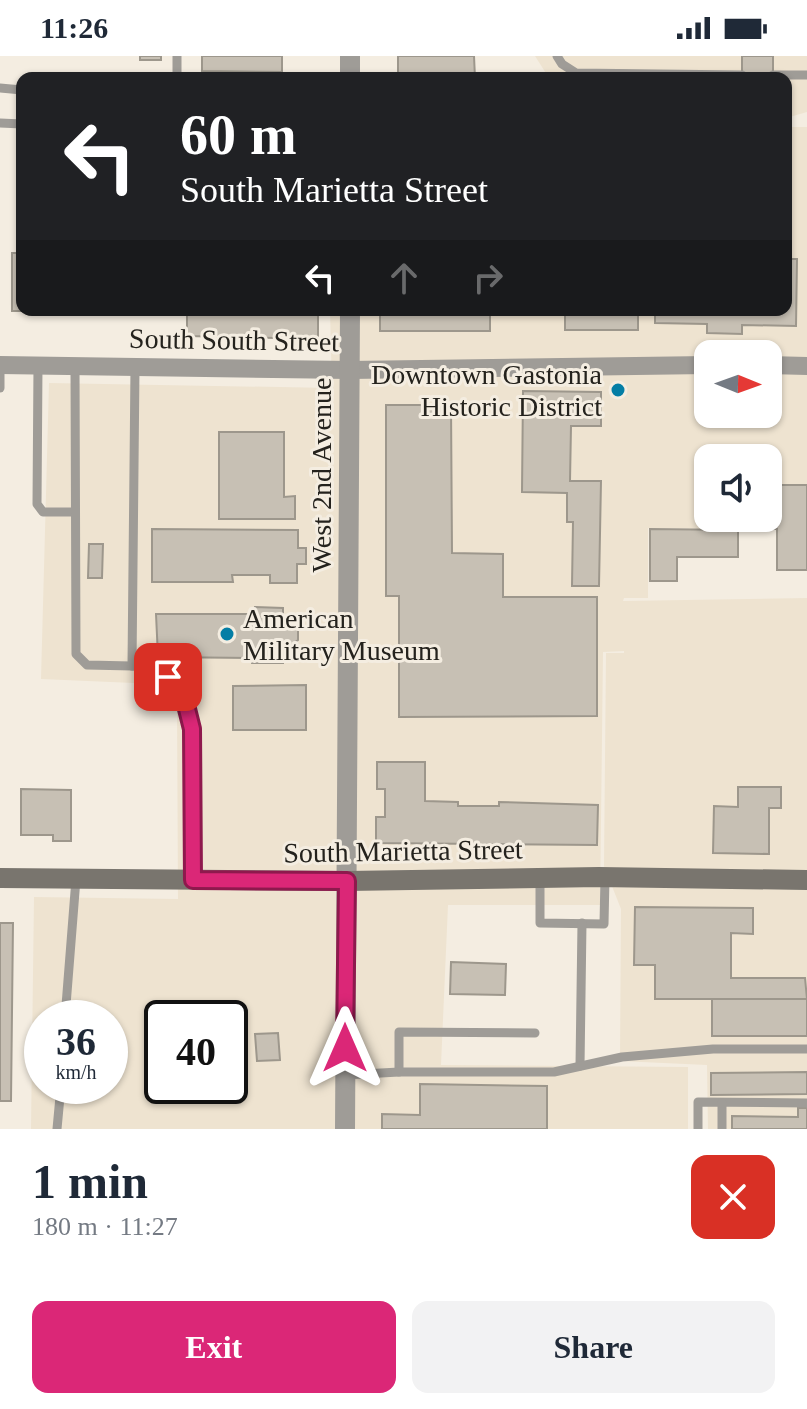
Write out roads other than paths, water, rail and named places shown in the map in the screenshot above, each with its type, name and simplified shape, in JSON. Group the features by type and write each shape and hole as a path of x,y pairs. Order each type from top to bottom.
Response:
{"main road":[{"name":"South Marietta Street","path":"0,878 347,881 605,877 807,880"}],"street":[{"name":"West 2nd Avenue","path":"345,1129 350,316"},
{"name":"South South Street","path":"0,365 350,370 694,365"},
{"path":"782,365 807,366"}],"lane":[{"path":"557,56 569,70 588,72"},
{"path":"0,365 0,388"},
{"path":"38,365 37,504 43,512 75,512"},
{"path":"75,366 76,654 87,665 148,666 168,677 186,705 192,729 194,763 193,880"},
{"path":"132,666 135,367"},
{"path":"540,878 540,923 604,924 605,877"},
{"path":"66,1000 76,879"},
{"path":"580,1066 582,923"},
{"path":"399,1072 399,1032 535,1033"},
{"path":"345,1075 554,1072 622,1057 713,1049 807,1049"},
{"path":"698,1129 698,1102 807,1103"},
{"path":"722,1103 722,1129"},
{"path":"57,1129 59,1104"}],"place":[{"name":"Downtown Gastonia Historic District","path":"618,390"},
{"name":"American Military Museum","path":"227,634"}]}
